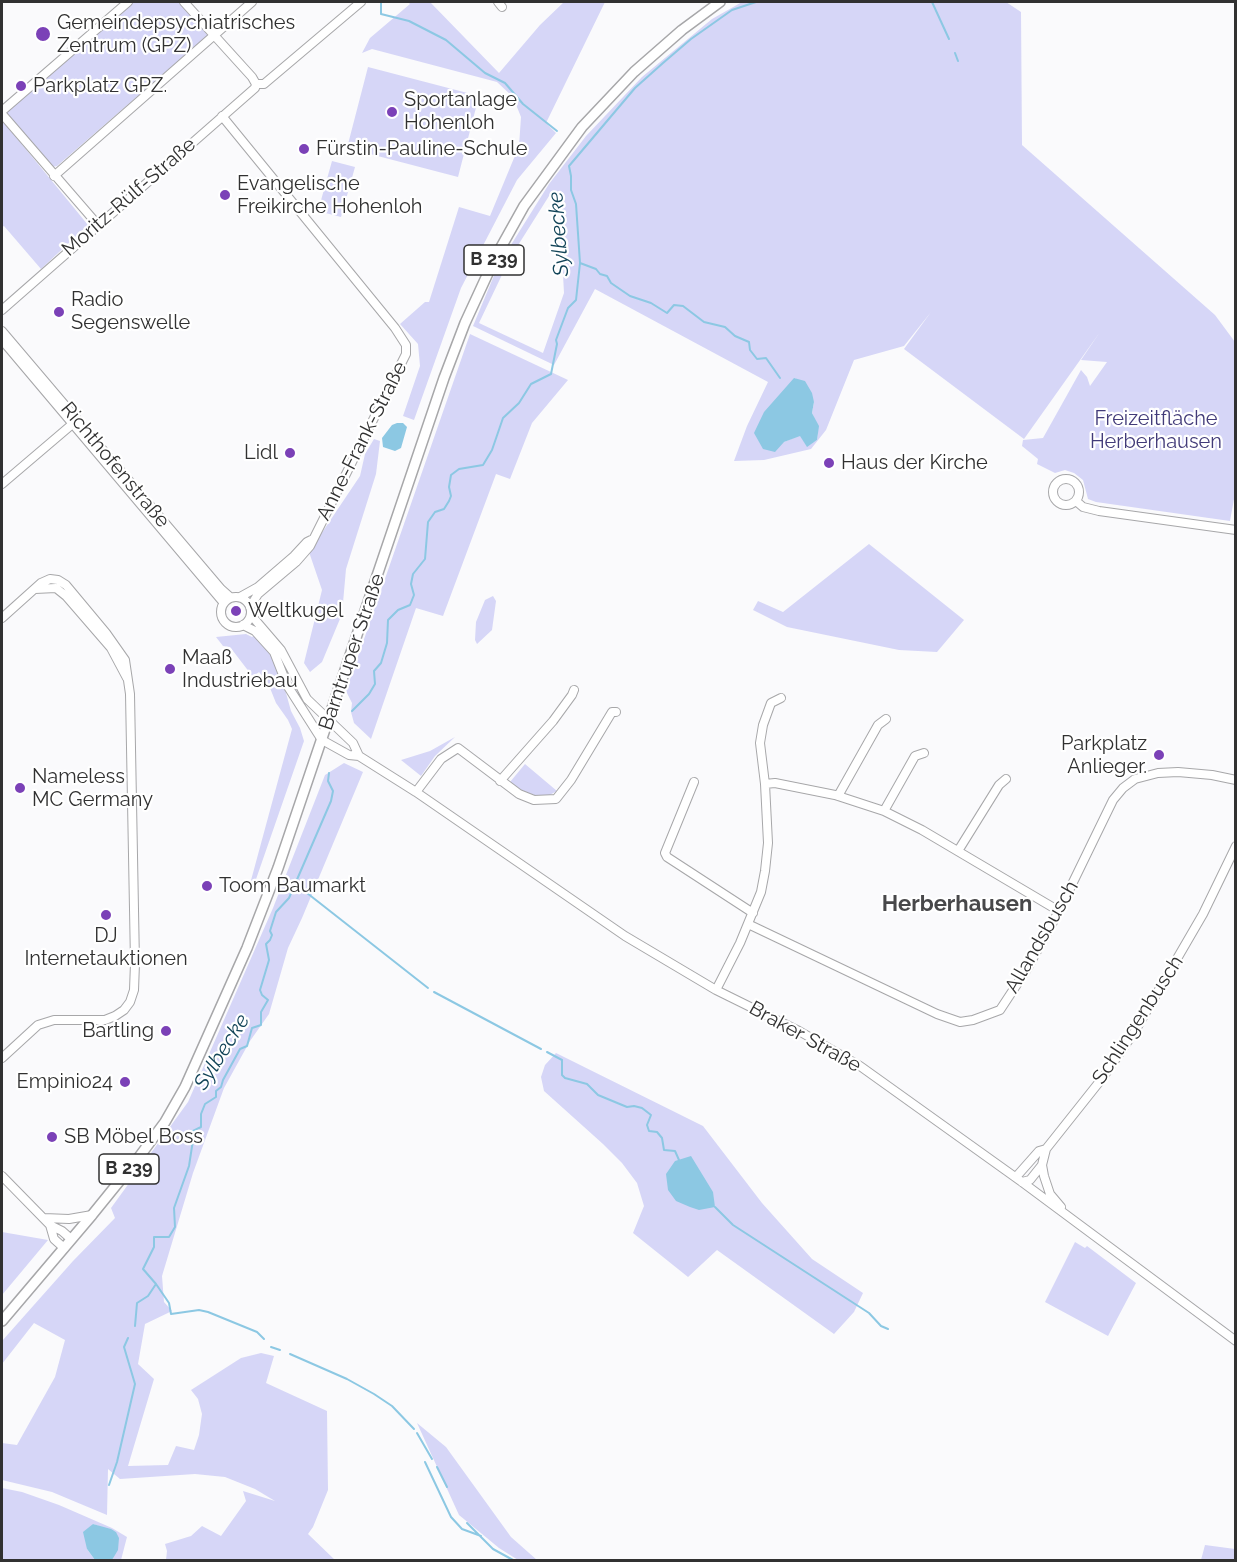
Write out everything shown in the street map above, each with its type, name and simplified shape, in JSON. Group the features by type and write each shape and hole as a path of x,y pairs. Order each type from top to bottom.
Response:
{"main road":[{"name":"Barntruper Straße","path":"2,1321 146,1148 165,1122 185,1087 253,932 281,860 444,378 465,323 495,258 524,206 582,127 634,72 682,30 720,2"}],"street":[{"path":"98,225 2,113 128,2"},
{"path":"184,2 256,84"},
{"path":"54,176 252,2"},
{"name":"Moritz-Rülf-Straße","path":"2,310 255,88 256,84 264,84 361,2"},
{"name":"Anne-Frank-Straße","path":"222,116 395,328 406,345 406,354 310,546 258,594 251,611"},
{"name":"Richthofenstraße","path":"2,331 75,421"},
{"name":"Richthofenstraße","path":"2,340 221,589 227,600"},
{"path":"2,484 75,421"},
{"path":"1076,501 1083,507 1099,511 1236,530"},
{"name":"Anne-Frank-Straße","path":"240,597 258,586 311,540"},
{"path":"2,618 35,589 56,588 66,596 111,648 128,679 133,808 134,990 130,1002 115,1016 105,1020 54,1020 38,1025 2,1058"},
{"path":"322,740 286,685 274,652 255,631 243,625 233,627 223,621 220,610 227,600 240,597 247,602 251,611 281,650 307,699 328,720"},
{"path":"243,625 251,611"},
{"path":"501,781 553,721 574,690"},
{"path":"716,990 761,892 767,855 765,784 759,749 761,733 771,704 781,698"},
{"path":"416,792 441,759 458,748 519,795 534,800 556,799 571,780 612,712 616,712"},
{"path":"838,796 878,725 886,719"},
{"name":"Braker Straße","path":"328,720 353,742 359,756"},
{"name":"Braker Straße","path":"322,740 349,755 359,756 416,792 626,936 716,990 844,1056 1019,1179 1236,1341"},
{"path":"884,811 915,756 924,753"},
{"name":"Allandsbusch","path":"748,924 937,1014 960,1022 973,1020 1000,1010 1038,951 1113,800 1123,788 1134,779 1158,772 1212,775 1236,780"},
{"path":"958,851 999,785 1006,779"},
{"path":"694,782 665,853 667,857 753,913"},
{"path":"765,784 776,783 838,796 884,811 958,851 1059,911"},
{"name":"Schlingenbusch","path":"1019,1179 1104,1076 1152,1005 1203,914 1236,846"},
{"path":"1019,1179 1030,1180 1042,1165 1046,1149"},
{"path":"1042,1165 1050,1194 1066,1215"},
{"path":"2,1176 44,1218 50,1225 54,1239 64,1248"},
{"path":"44,1218 69,1219 92,1215"},
{"path":"50,1225 62,1230 71,1239"}],"green space":[{"path":"133,2 178,2 208,35 57,166 52,167 3,112"},
{"path":"408,2 430,2 499,73 540,25 564,2 605,2 546,123 556,133 517,180 461,288 414,420 403,416 420,366 418,344 400,324 425,302 429,302 459,207 490,216 519,146 521,117 513,97 497,82 372,49 362,53 370,38 410,4"},
{"name":"Freizeitfläche Herberhausen","path":"742,2 1006,2 1021,12 1022,145 1215,315 1235,342 1236,488 1230,521 1096,502 1088,499 1083,480 1074,473 1065,470 1055,473 1037,464 1038,459 1022,446 1023,440 1043,438 1081,370 1090,386 1107,362 1081,360 1100,332 1024,439 904,349 931,312 904,346 854,360 826,430 811,449 764,460 734,461 747,426 768,382 595,289 554,365 473,326 498,266 549,184 586,136 642,77 712,19","holes":["549,196 559,202 564,293 543,353 479,323 510,258","795,378 814,402 812,413 818,426 817,440 807,446 800,435 784,442"]},
{"path":"368,67 479,96 458,177 347,148"},
{"path":"2,120 88,225 41,269 4,226 2,227"},
{"path":"332,161 355,167 341,217 318,211"},
{"path":"470,334 568,380 532,423 510,479 496,474 443,616 416,608 371,739 354,723 351,712 352,703 346,691"},
{"path":"374,439 380,441 376,474 346,569 342,614 322,662 310,672 304,663 322,590 309,552 360,476 365,454"},
{"path":"869,544 964,620 937,652 899,650 787,627 753,610 758,601 783,612"},
{"path":"493,596 496,601 492,630 477,644 475,640 476,622 485,600"},
{"path":"246,634 252,637 256,634 271,651 281,675 291,711 304,741 254,885 250,884 292,729 276,703 268,683 259,672 253,677 230,647 223,646 216,637"},
{"path":"455,737 435,756 421,776 401,760 430,751"},
{"path":"344,763 363,772 288,948 269,1014 250,1041 224,1088 193,1173 162,1276 164,1302 172,1311 145,1324 138,1364 154,1379 128,1466 168,1465 176,1446 194,1450 202,1414 198,1399 191,1390 241,1358 261,1353 274,1356 266,1383 327,1411 328,1490 308,1534 335,1560 166,1560 165,1544 191,1536 202,1526 221,1536 246,1501 243,1491 275,1501 255,1489 225,1477 195,1474 120,1479 108,1469 107,1515 52,1492 2,1480 2,1443 17,1445 55,1377 65,1340 34,1323 2,1364 2,1341 73,1261 115,1218 111,1208 188,1102 273,908 325,775"},
{"path":"525,764 557,791 544,798 521,791 510,782"},
{"path":"556,1053 703,1126 762,1203 812,1259 863,1293 854,1312 834,1334 717,1250 688,1277 633,1233 644,1206 637,1183 622,1163 603,1144 544,1091 541,1077 545,1065"},
{"path":"2,1232 48,1240 2,1295"},
{"path":"1075,1242 1085,1248 1087,1246 1136,1283 1108,1336 1045,1302"},
{"path":"417,1423 446,1447 511,1537 537,1560 518,1560 499,1548 459,1515"},
{"path":"2,1488 22,1492 59,1505 127,1537 121,1560 112,1560 116,1532 93,1524 87,1549 95,1560 2,1560"},
{"path":"1205,1545 1235,1549 1235,1560 1201,1560"}],"shaded area":[{"path":"794,378 805,381 812,393 814,402 812,413 819,426 817,440 807,447 800,436 784,442 775,452 763,449 754,433 764,412"},
{"path":"403,423 407,427 401,448 395,451 383,447 382,438 392,425"},
{"path":"691,1156 713,1192 715,1207 699,1210 690,1207 676,1201 668,1190 666,1174 675,1161"},
{"path":"93,1524 116,1532 119,1538 118,1550 112,1560 95,1560 87,1549 83,1532"}],"waterway":[{"path":"381,2 381,14 409,21 446,40 485,73 505,83 523,104 557,131"},
{"name":"Sylbecke","path":"352,711 369,694 375,684 374,671 381,663 387,643 388,620 398,610 410,605 414,595 411,584 413,574 425,559 428,522 435,512 444,509 449,501 451,475 459,469 483,465 492,450 503,418 519,403 531,384 551,374 556,340 568,308 576,300 580,263 576,204 571,190 569,166 635,88 663,63 691,39 732,10 756,2"},
{"path":"932,2 949,39"},
{"path":"955,53 958,61"},
{"path":"580,263 607,276 611,283 630,296 651,303 667,313 674,305 683,306 704,322 725,327 735,336 749,342 750,350 757,359 766,358 780,378"},
{"name":"Sylbecke","path":"135,1326 137,1303 148,1296 156,1284 143,1269 154,1247 154,1237 169,1237 175,1227 174,1208 189,1166 193,1140 191,1132 201,1127 201,1114 205,1104 216,1097 216,1091 221,1087 240,1049 247,1046 252,1028 261,1025 261,1012 268,1000 260,990 269,960 266,944 272,935 270,931 276,912 289,898 331,801 333,791 328,781 329,773"},
{"name":"Sylbecke","path":"296,881 301,888"},
{"path":"307,893 428,988"},
{"path":"434,992 541,1049"},
{"path":"547,1052 562,1060 562,1075 565,1078 587,1084 598,1095 627,1107 642,1108 651,1115 647,1125 649,1131 657,1132 662,1138 664,1150 675,1151 679,1160"},
{"path":"715,1207 733,1225 869,1313 881,1326 888,1329"},
{"path":"156,1284 169,1303 171,1314 199,1310 208,1312 257,1332 264,1339"},
{"name":"Sylbecke","path":"109,1485 117,1462 135,1384 124,1347 128,1338"},
{"path":"271,1347 280,1350"},
{"path":"290,1354 347,1379 374,1394 392,1406 414,1429"},
{"path":"417,1433 432,1459"},
{"path":"425,1462 451,1517 462,1529 481,1536"},
{"path":"437,1467 447,1487"},
{"path":"467,1523 493,1549 513,1560"}],"place":[{"name":"Gemeindepsychiatrisches Zentrum (GPZ)","path":"43,34"},
{"name":"Parkplatz GPZ.","path":"21,86"},
{"name":"Sportanlage Hohenloh","path":"392,112"},
{"name":"Fürstin-Pauline-Schule","path":"304,149"},
{"name":"Evangelische Freikirche Hohenloh","path":"225,195"},
{"name":"Radio Segenswelle","path":"59,312"},
{"name":"Lidl","path":"290,453"},
{"name":"Haus der Kirche","path":"829,463"},
{"name":"Weltkugel","path":"236,611"},
{"name":"Maaß Industriebau","path":"170,669"},
{"name":"Parkplatz Anlieger.","path":"1159,755"},
{"name":"Nameless MC Germany","path":"20,788"},
{"name":"Toom Baumarkt","path":"207,886"},
{"name":"DJ Internetauktionen","path":"106,915"},
{"name":"Bartling","path":"166,1031"},
{"name":"Empinio24","path":"125,1082"},
{"name":"SB Möbel Boss","path":"52,1137"}],"district":[{"name":"Herberhausen","path":"957,904"}]}
